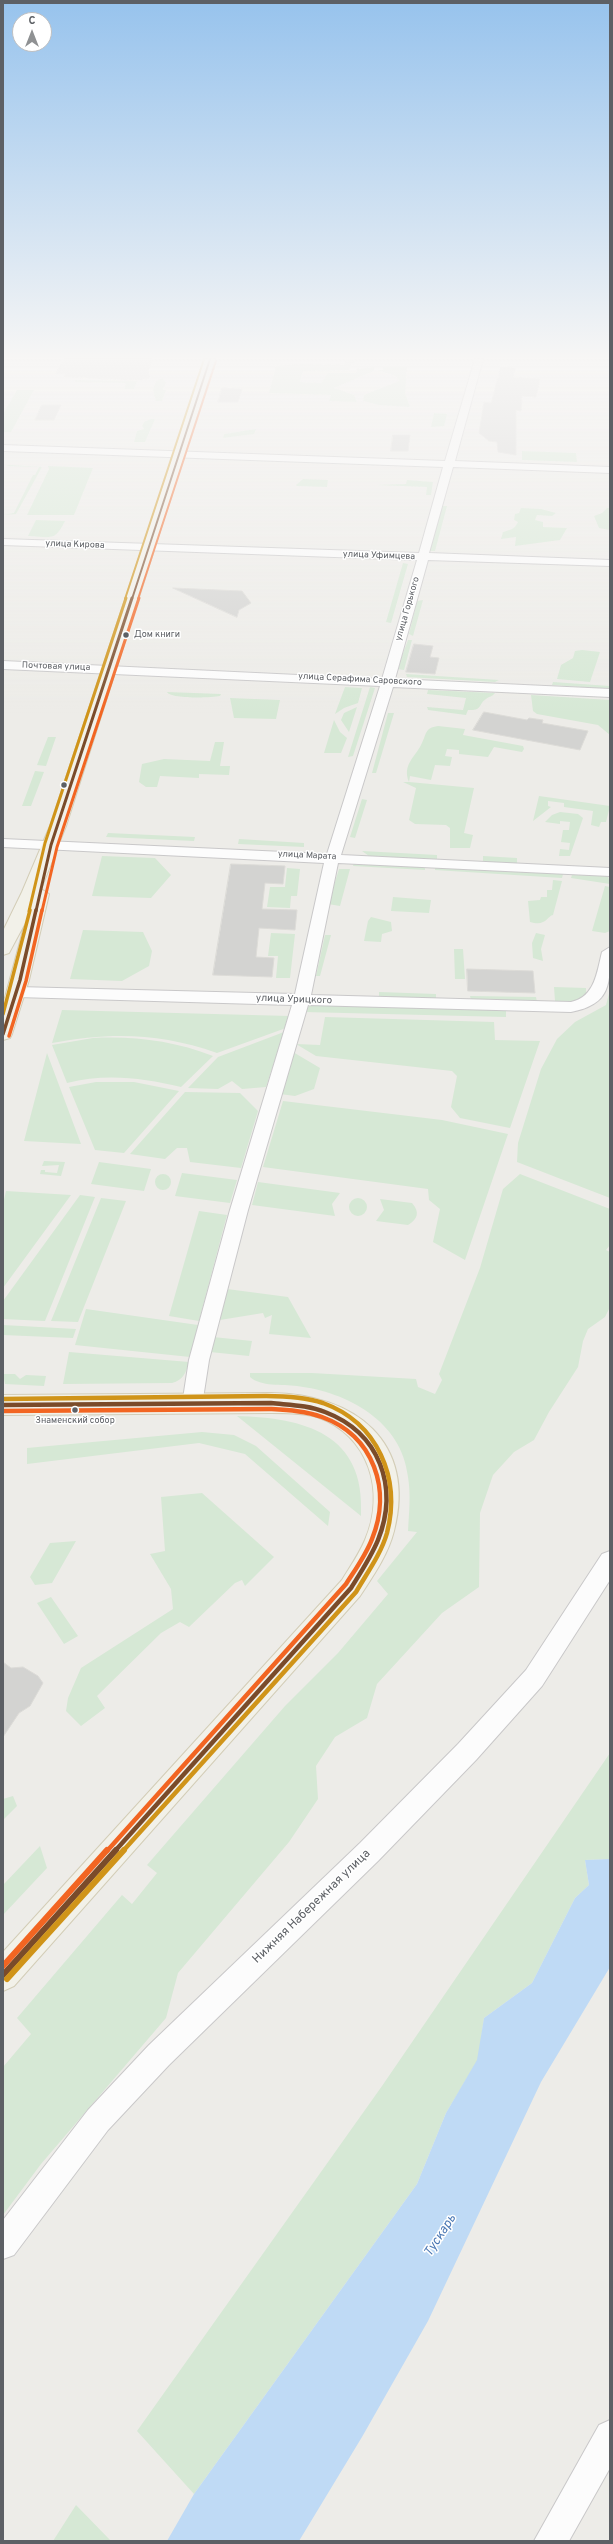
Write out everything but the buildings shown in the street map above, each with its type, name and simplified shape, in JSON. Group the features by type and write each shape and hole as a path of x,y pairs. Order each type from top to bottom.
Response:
{"main road":[{"path":"3,1034 10,992 51,845 171,478"},
{"path":"3,949 51,845"},
{"path":"3,1404 296,1404 321,1409 339,1416 356,1427 371,1442 379,1455 385,1475 386,1506 381,1531 373,1552 350,1588 3,1975"}],"street":[{"name":"улица Горького","path":"192,1405 199,1360 239,1210 302,1000 333,857 387,681 444,478"},
{"name":"улица Кирова","path":"3,542 148,547"},
{"name":"улица Уфимцева","path":"148,547 610,563"},
{"name":"Почтовая улица","path":"3,664 109,669"},
{"name":"улица Серафима Саровского","path":"109,669 387,681 610,693"},
{"name":"улица Марата","path":"3,843 333,857 610,872"},
{"name":"улица Урицкого","path":"10,992 571,1007 583,1006 596,996 610,952"},
{"name":"Нижняя Набережная улица","path":"3,2244 98,2120 154,2060 369,1852 467,1752 534,1678 610,1561"},
{"path":"551,2541 610,2436"}],"green space":[{"path":"32,478 36,478 16,514 3,515 14,513"},
{"path":"45,478 89,478 74,515 27,515"},
{"path":"303,479 328,480 327,487 296,485"},
{"path":"407,480 433,482 431,495 426,495 427,487 377,485 406,484"},
{"path":"441,506 447,506 435,551 429,551"},
{"path":"521,508 541,509 556,513 552,516 537,515 535,520 543,522 543,527 567,528 560,540 515,546 516,537 501,539 503,532 512,529 517,524 518,522 514,520 515,514 519,513"},
{"path":"607,508 610,508 610,530 599,528 594,516 602,513"},
{"path":"36,520 65,521 58,532 51,537 28,536"},
{"path":"403,563 408,564 391,623 386,622"},
{"path":"423,600 413,636 409,634 417,601"},
{"path":"408,640 412,640 404,670 397,669"},
{"path":"582,650 600,652 590,682 557,679 561,665 573,658 575,651"},
{"path":"406,674 499,680 495,682 407,677"},
{"path":"553,682 610,686 610,689 552,685"},
{"path":"345,687 362,688 358,703 344,708 335,714"},
{"path":"370,687 375,688 353,756 348,757"},
{"path":"428,690 495,693 487,698 478,708 468,710 466,715 428,710 427,707 463,710 466,698 427,694"},
{"path":"167,692 221,694 220,696 215,697 183,697 175,696"},
{"path":"531,695 610,700 610,735 598,725 537,714 533,711"},
{"path":"230,698 280,700 276,719 234,718"},
{"path":"357,707 349,732 341,720 344,713"},
{"path":"388,713 394,713 376,773 372,773"},
{"path":"334,720 340,732 347,738 341,753 324,753"},
{"path":"438,726 465,729 463,735 523,746 524,749 522,752 494,747 488,757 459,754 459,750 447,749 445,756 452,757 450,766 435,765 431,780 410,776 409,782 407,776 408,766 421,745 426,732 433,727"},
{"path":"48,737 56,737 46,766 37,765"},
{"path":"215,742 224,742 220,766 230,766 229,775 199,774 199,778 160,776 157,787 146,787 139,782 142,764 164,759 210,761"},
{"path":"35,771 44,772 31,806 22,806"},
{"path":"403,782 474,788 464,833 473,835 470,848 450,848 450,828 446,825 415,824 409,820 416,788"},
{"path":"539,796 610,806 606,822 601,822 599,827 591,825 593,811 564,807 564,803 548,801 548,806 551,807 533,821"},
{"path":"362,799 367,800 355,838 350,837"},
{"path":"560,812 578,814 583,818 570,856 559,856 560,849 569,850 570,843 561,842 563,830 569,830 570,822 560,821 560,824 545,822 552,815"},
{"path":"108,833 195,837 194,841 106,837"},
{"path":"239,839 304,843 304,847 238,844"},
{"path":"362,851 437,855 437,859 369,856"},
{"path":"102,856 155,858 171,875 151,898 92,896"},
{"path":"483,856 517,858 517,864 483,862"},
{"path":"354,862 425,866 425,870 353,866"},
{"path":"435,867 563,874 562,878 435,870"},
{"path":"287,868 300,869 297,896 291,896 290,908 267,907 270,887 285,887"},
{"path":"339,869 350,869 340,906 328,904"},
{"path":"572,875 608,876 610,884 571,878"},
{"path":"553,880 562,881 553,915 540,923 530,922 528,901 540,900 541,897 547,897 547,890 552,890"},
{"path":"605,886 610,887 610,931 605,933 592,931"},
{"path":"393,897 431,900 429,913 391,911"},
{"path":"371,917 391,922 392,931 382,934 381,942 364,941 368,921"},
{"path":"83,930 143,932 152,951 149,966 122,981 70,979"},
{"path":"271,933 295,934 290,978 276,978 278,956 268,956"},
{"path":"536,933 545,935 541,949 543,961 533,958 532,943"},
{"path":"325,935 331,935 320,976 316,976"},
{"path":"454,949 463,949 465,979 455,979"},
{"path":"554,987 586,988 586,996 571,1003 559,1003 555,1001"},
{"path":"610,990 610,1198 517,1162 518,1143 541,1069 557,1039 575,1022 606,1005"},
{"path":"379,992 436,994 436,999 379,997"},
{"path":"470,996 536,997 537,1002 471,1000"},
{"path":"309,1006 506,1010 506,1017 304,1012"},
{"path":"62,1010 290,1016 286,1028 217,1053 176,1041 136,1036 95,1037 52,1043"},
{"path":"325,1017 494,1022 495,1040 540,1041 510,1128 460,1118 451,1107 457,1076 452,1071 316,1056 296,1044 320,1045"},
{"path":"284,1032 266,1087 242,1089 232,1081 218,1089 188,1088 218,1057"},
{"path":"93,1038 124,1038 169,1043 213,1056 181,1087 139,1079 110,1077 67,1083 52,1045"},
{"path":"293,1052 320,1068 314,1089 295,1096 280,1094"},
{"path":"47,1053 81,1144 24,1141"},
{"path":"96,1082 134,1082 179,1091 124,1153 95,1150 69,1087"},
{"path":"185,1092 240,1093 258,1111 241,1168 190,1162 187,1148 177,1148 165,1159 130,1154"},
{"path":"283,1101 442,1120 508,1134 465,1260 433,1242 440,1209 429,1200 428,1189 263,1167"},
{"path":"44,1161 65,1162 61,1176 40,1174 41,1170 45,1170 45,1172 57,1173 59,1165 42,1166"},
{"path":"99,1162 151,1169 144,1191 91,1184"},
{"path":"182,1173 237,1180 230,1203 175,1196"},
{"path":"163,1174 169,1176 171,1182 169,1188 163,1190 157,1188 155,1182 157,1176"},
{"path":"520,1174 610,1209 610,1245 606,1250 610,1252 610,1307 605,1317 588,1329 583,1341 578,1367 549,1412 534,1440 514,1452 493,1475 480,1513 479,1587 442,1613 377,1684 367,1718 335,1737 316,1766 318,1799 289,1842 178,1973 166,2018 41,2164 3,2215 3,2067 31,2034 17,2018 122,1895 132,1904 157,1873 147,1865 285,1706 338,1653 388,1594 377,1581 417,1532 408,1531 410,1504 408,1477 404,1457 395,1440 383,1425 369,1413 353,1403 335,1395 316,1389 266,1384 250,1377 250,1373 312,1373 416,1379 418,1387 435,1394 442,1380 439,1374 480,1268 503,1189"},
{"path":"258,1182 340,1193 332,1204 335,1216 252,1205"},
{"path":"6,1191 71,1195 3,1288 3,1204"},
{"path":"80,1195 95,1197 45,1321 3,1319 3,1301"},
{"path":"101,1198 126,1201 78,1322 51,1321"},
{"path":"358,1198 364,1201 367,1207 364,1213 358,1216 352,1213 349,1207 352,1201"},
{"path":"380,1199 412,1203 417,1212 416,1218 408,1225 376,1221 384,1210"},
{"path":"199,1211 227,1215 199,1321 169,1316"},
{"path":"227,1289 288,1297 311,1338 269,1334 272,1315 265,1318 263,1313 220,1320"},
{"path":"86,1309 198,1325 190,1357 75,1345"},
{"path":"3,1325 76,1329 73,1338 3,1335"},
{"path":"213,1337 252,1341 249,1356 210,1352"},
{"path":"69,1352 189,1362 184,1376 172,1383 63,1384"},
{"path":"3,1374 15,1374 20,1379 26,1375 46,1376 44,1386 5,1384"},
{"path":"237,1416 262,1417 307,1427 326,1436 342,1448 353,1466 360,1488 361,1516"},
{"path":"202,1432 234,1435 256,1446 330,1512 328,1526 245,1454 199,1443 27,1464 27,1448"},
{"path":"202,1493 274,1557 245,1586 242,1580 235,1583 189,1627 180,1622 161,1633 97,1696 105,1708 81,1726 66,1711 68,1698 81,1668 173,1609 171,1589 150,1554 165,1551 161,1497"},
{"path":"76,1541 52,1583 35,1585 30,1577 50,1543"},
{"path":"51,1597 78,1636 64,1644 37,1603"},
{"path":"610,1753 610,1859 585,1860 589,1885 575,1898 532,1983 484,2018 478,2060 446,2113 417,2184 194,2494 137,2431 382,2086"},
{"path":"13,1796 17,1806 3,1820 3,1799"},
{"path":"40,1846 47,1868 3,1915 3,1885"},
{"path":"76,2505 111,2541 53,2541"}],"water":[{"name":"Тускарь","path":"610,1859 610,1967 541,2082 428,2321 362,2437 299,2541 167,2541 194,2494 417,2184 446,2113 477,2060 484,2018 532,1983 575,1898 589,1885 585,1860"}],"transit line":[{"path":"3,1014 14,978 45,843 165,478"},
{"path":"3,1034 20,980 51,845 171,478"},
{"path":"9,1036 26,981 57,847 178,478"},
{"path":"3,1399 280,1396 295,1397 322,1403 342,1411 359,1423 372,1438 382,1454 388,1472 391,1492 391,1512 387,1533 381,1548 356,1592 7,1979"},
{"path":"3,1405 271,1403 299,1405 325,1412 347,1422 364,1436 377,1455 385,1477 386,1502 381,1532 375,1547 351,1588 3,1975"},
{"path":"3,1411 271,1409 298,1411 322,1417 343,1427 360,1440 372,1458 379,1478 380,1503 373,1538 363,1558 346,1584 3,1966"}],"place":[{"name":"Дом книги","path":"126,635"},
{"name":"Знаменский собор","path":"75,1410"}]}
